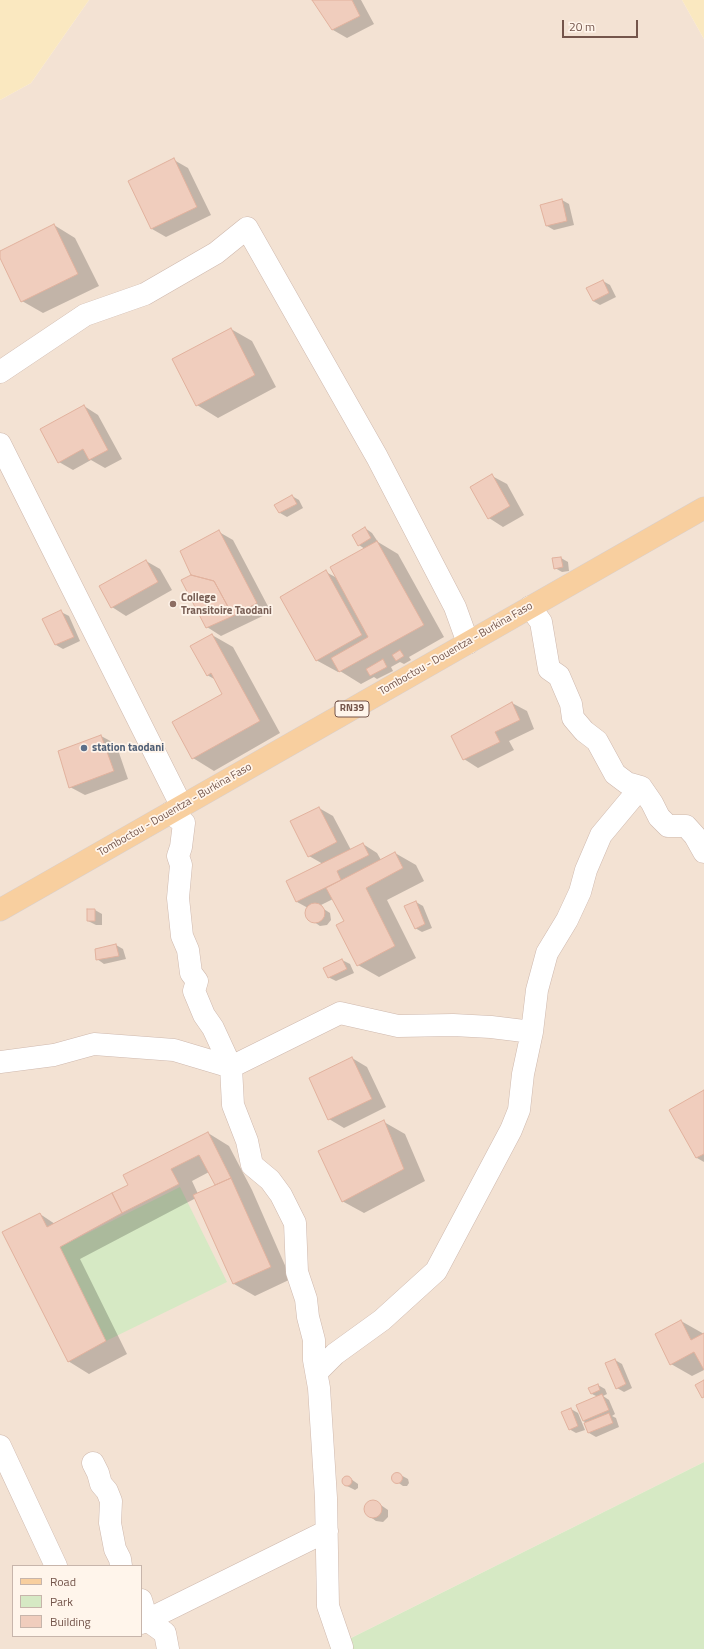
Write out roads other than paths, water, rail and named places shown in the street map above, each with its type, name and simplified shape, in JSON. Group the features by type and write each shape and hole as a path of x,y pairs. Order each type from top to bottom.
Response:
{"main road":[{"name":"Tomboctou - Douentza - Burkina Faso","path":"0,910 704,508"}],"street":[{"path":"0,372 85,315 145,294 216,253 247,228 377,456 455,607 468,643"},
{"path":"0,444 176,810 184,823 182,847 178,856 181,865 178,898 182,936 188,950 191,973 197,981 194,991 204,1015 213,1028 231,1067 233,1105 247,1141 252,1165 270,1180 281,1195 295,1223 297,1272 306,1299 308,1317 314,1340 319,1388 327,1531 328,1606 342,1647"},
{"path":"530,607 541,622 549,669 559,676 571,704 573,718 597,741 615,774 627,783 641,787 652,803 659,817 668,826 686,826 695,836 704,852"},
{"path":"317,1372 335,1354 382,1320 436,1271 511,1130 519,1110 523,1074 532,1032 537,990 547,953 567,920 580,892 586,870 601,835 614,818 631,801 641,787"},
{"path":"0,1062 54,1055 94,1044 174,1050 231,1067 340,1014 398,1026 453,1025 491,1027 532,1032"},
{"path":"0,1446 56,1565"},
{"path":"93,1463 101,1484 107,1491 111,1501 110,1523 115,1549 120,1559 121,1565"},
{"path":"168,1649 165,1633 143,1614 327,1531"}],"place":[{"name":"College Transitoire Taodani","path":"173,604"},
{"name":"station taodani","path":"84,748"}]}
